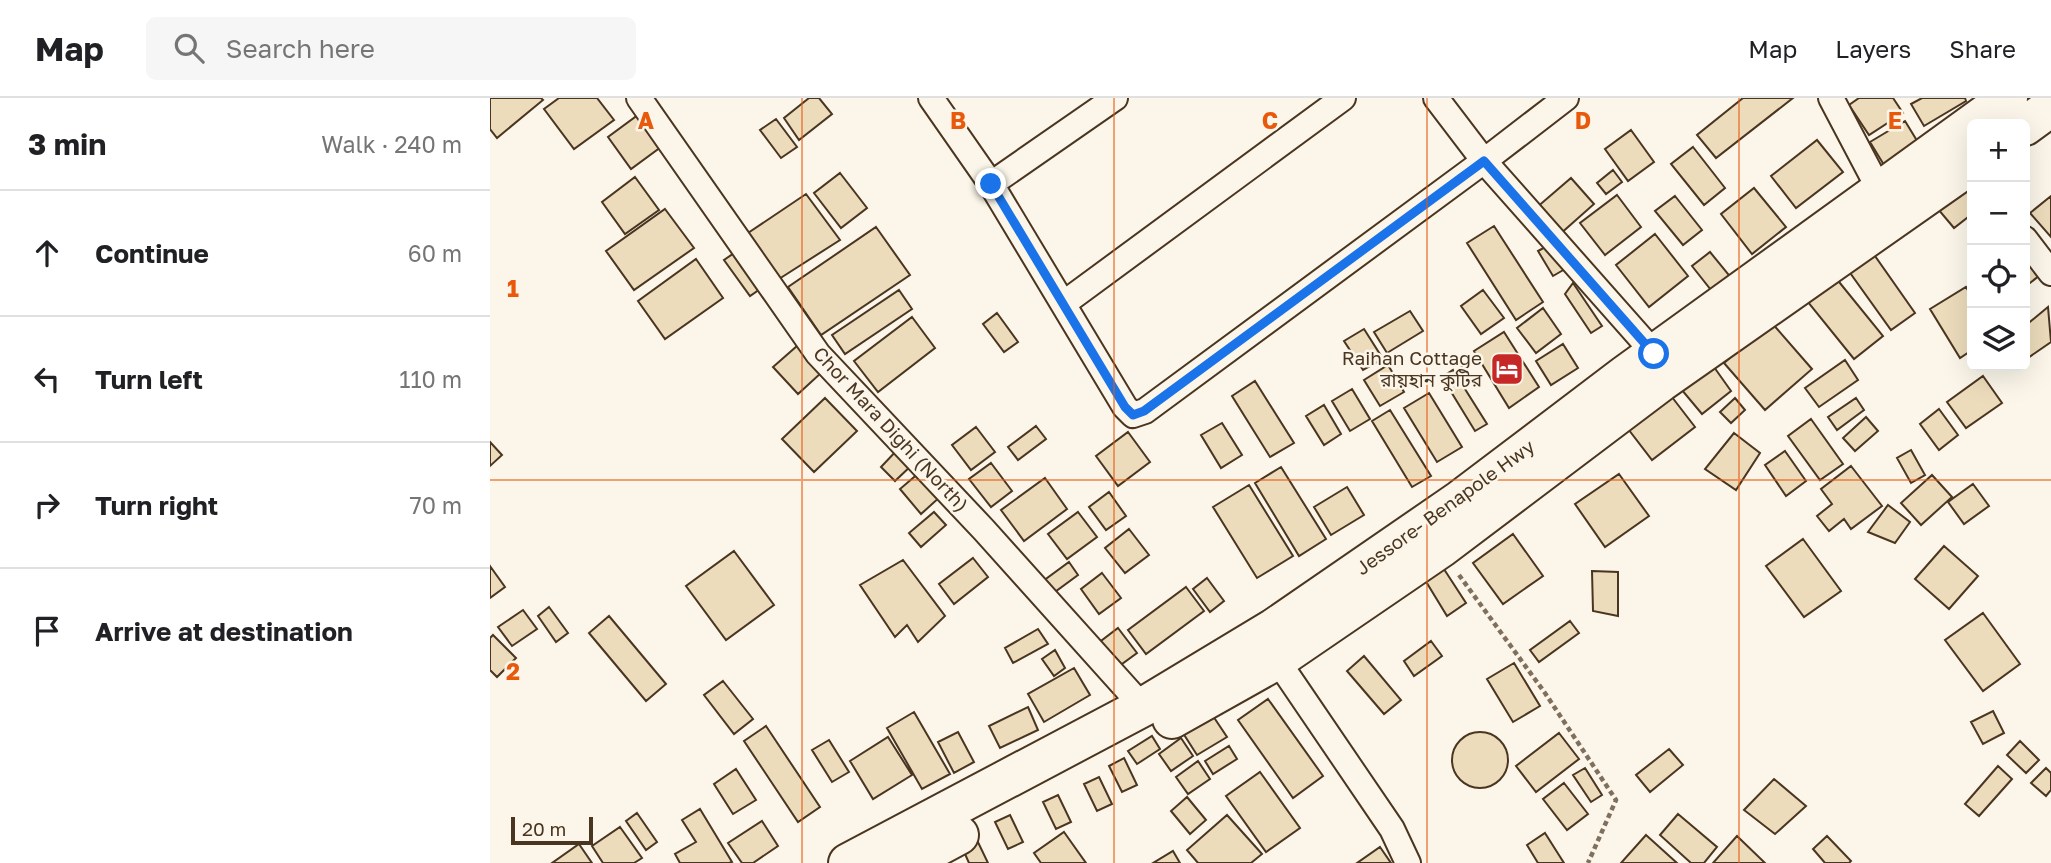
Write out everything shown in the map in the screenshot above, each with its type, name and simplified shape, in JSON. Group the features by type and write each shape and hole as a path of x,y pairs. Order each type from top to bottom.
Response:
{"highway":[{"name":"Jessore- Benapole Hwy","path":"848,863 1143,707 1307,606 1460,500 1654,354 2008,98"},
{"path":"2030,122 2051,107"},
{"name":"Jessore- Benapole Hwy","path":"907,863 1277,660 1441,548 1661,382 1967,170"}],"street":[{"name":"Chor Mara Dighi (North)","path":"639,98 818,354 985,530 1143,707"},
{"path":"931,98 991,184 1125,407 1133,415 1144,411 1566,98"},
{"path":"991,184 1115,98"},
{"path":"1063,304 1343,98"},
{"path":"1436,98 1484,161 1654,354"},
{"path":"1831,98 1880,191"},
{"path":"2030,245 2051,273"},
{"path":"1277,660 1392,829 1408,863"}],"path":[{"path":"1441,548 1545,693 1616,800 1588,863"}],"building":[{"path":"490,98 543,100 497,138 490,129"},
{"path":"559,98 597,98 614,120 574,149 544,109"},
{"path":"809,98 819,98 832,114 799,140 784,118"},
{"path":"1743,98 1793,98 1716,158 1697,135"},
{"path":"1859,98 1893,98 1903,113 1869,135 1849,105"},
{"path":"1922,98 1965,98 1966,101 1924,126 1911,104"},
{"path":"642,112 665,144 631,169 608,137"},
{"path":"776,119 797,147 781,158 760,130"},
{"path":"1905,121 1919,144 1884,165 1870,142"},
{"path":"1631,130 1654,162 1628,181 1605,149"},
{"path":"1817,140 1843,172 1796,208 1771,176"},
{"path":"1693,147 1725,188 1704,205 1671,164"},
{"path":"1613,170 1622,182 1606,194 1597,183"},
{"path":"840,173 867,208 841,228 814,193"},
{"path":"635,177 659,210 625,234 602,202"},
{"path":"1571,178 1594,204 1559,235 1536,208"},
{"path":"1961,178 1967,186 1967,218 1954,228 1932,202"},
{"path":"1754,188 1786,227 1752,254 1721,214"},
{"path":"806,194 840,240 779,279 748,233"},
{"path":"1617,195 1641,227 1605,255 1580,223"},
{"path":"1675,196 1702,230 1683,245 1655,211"},
{"path":"2051,196 2051,237 2030,213"},
{"path":"665,209 694,248 634,290 606,251"},
{"path":"1494,226 1543,302 1516,320 1467,243"},
{"path":"876,227 910,275 821,335 788,287"},
{"path":"1655,234 1688,276 1649,307 1616,265"},
{"path":"1549,245 1565,269 1553,276 1538,251"},
{"path":"1868,246 1915,313 1891,330 1843,263"},
{"path":"737,251 763,287 750,296 724,260"},
{"path":"1710,252 1733,280 1715,295 1692,266"},
{"path":"696,259 723,298 665,339 638,301"},
{"path":"2030,262 2040,275 2030,283"},
{"path":"1831,272 1883,336 1854,359 1803,296"},
{"path":"1573,283 1602,326 1591,333 1565,294"},
{"path":"1966,287 1967,353 1960,358 1930,309"},
{"path":"899,290 912,309 845,354 832,335"},
{"path":"1483,290 1504,318 1481,334 1461,306"},
{"path":"2048,307 2051,342 2030,357 2030,322"},
{"path":"1543,308 1561,334 1536,353 1517,328"},
{"path":"1410,311 1423,331 1387,353 1374,332"},
{"path":"997,313 1018,342 1004,352 983,324"},
{"path":"912,317 935,348 878,392 854,361"},
{"path":"1771,322 1812,369 1765,410 1724,363"},
{"path":"1364,329 1383,359 1363,370 1344,341"},
{"name":"Raihan Cottage রায়হান কুটির","path":"1504,332 1539,387 1509,408 1474,351"},
{"path":"1563,344 1578,368 1551,385 1536,361"},
{"path":"797,346 821,373 798,394 773,367"},
{"path":"1709,360 1731,391 1702,414 1676,383"},
{"path":"1845,360 1858,380 1819,407 1805,388"},
{"path":"1388,365 1404,392 1380,406 1364,380"},
{"path":"1453,370 1487,424 1475,431 1442,377"},
{"path":"1983,376 2002,403 1966,428 1947,402"},
{"path":"1255,381 1294,443 1270,457 1232,396"},
{"path":"1665,388 1695,427 1652,460 1622,421"},
{"path":"1352,389 1370,419 1350,431 1332,401"},
{"path":"1429,393 1462,447 1437,462 1404,408"},
{"path":"825,398 857,431 814,472 782,439"},
{"path":"1735,398 1745,410 1731,423 1720,412"},
{"path":"1856,398 1864,410 1837,430 1828,417"},
{"path":"1324,405 1341,434 1324,445 1306,416"},
{"path":"1939,409 1958,435 1939,450 1920,424"},
{"path":"1390,410 1431,476 1412,487 1372,421"},
{"path":"1866,417 1878,431 1855,451 1843,438"},
{"path":"1811,419 1843,464 1820,480 1788,436"},
{"path":"1222,423 1242,455 1221,468 1201,435"},
{"path":"1036,426 1046,439 1018,460 1008,447"},
{"path":"976,427 995,452 971,470 952,445"},
{"path":"1128,432 1150,462 1118,486 1096,456"},
{"path":"1734,433 1760,453 1736,490 1705,469"},
{"path":"490,442 502,455 490,466"},
{"path":"899,448 914,463 895,481 881,467"},
{"path":"1911,450 1925,475 1911,483 1897,458"},
{"path":"1785,451 1806,481 1786,496 1765,465"},
{"path":"991,463 1012,491 991,507 969,479"},
{"path":"1851,466 1882,506 1851,529 1844,519 1829,531 1817,516 1832,504 1821,489"},
{"path":"1281,467 1326,539 1299,556 1255,483"},
{"path":"920,472 941,496 921,514 900,489"},
{"path":"1619,474 1649,516 1605,547 1575,504"},
{"path":"1932,475 1952,497 1921,525 1901,503"},
{"path":"1045,478 1067,509 1024,541 1001,510"},
{"path":"1973,484 1989,506 1964,524 1948,502"},
{"path":"1249,485 1293,556 1257,578 1213,507"},
{"path":"1347,487 1364,515 1331,535 1314,507"},
{"path":"1109,492 1126,516 1106,530 1089,507"},
{"path":"1888,505 1910,522 1895,543 1868,532"},
{"path":"934,512 946,525 921,547 909,533"},
{"path":"1078,512 1097,537 1067,559 1048,534"},
{"path":"1129,529 1149,555 1125,573 1105,548"},
{"path":"1513,534 1543,576 1503,604 1473,563"},
{"path":"1803,539 1841,591 1804,617 1766,566"},
{"path":"1944,546 1978,576 1949,609 1915,579"},
{"path":"734,551 774,605 726,640 686,586"},
{"path":"973,558 988,577 954,604 939,584"},
{"path":"903,560 945,616 918,642 907,625 895,637 860,585"},
{"path":"1069,562 1078,575 1048,597 1039,584"},
{"path":"1440,563 1466,603 1447,616 1422,575"},
{"path":"490,566 505,587 490,598"},
{"path":"1592,571 1618,572 1618,616 1593,611"},
{"path":"1102,573 1121,598 1099,614 1081,589"},
{"path":"1207,578 1224,601 1210,612 1193,589"},
{"path":"1186,587 1204,611 1146,654 1128,630"},
{"path":"549,607 568,633 556,642 538,616"},
{"path":"523,610 537,629 512,646 498,627"},
{"path":"1983,613 2020,664 1983,691 1945,640"},
{"path":"609,616 666,684 646,701 589,633"},
{"path":"1570,621 1579,633 1539,662 1530,650"},
{"path":"1118,628 1137,653 1115,669 1097,644"},
{"path":"1038,629 1048,644 1013,663 1005,648"},
{"path":"493,635 516,658 497,677 490,670 490,638"},
{"path":"1431,641 1442,656 1414,676 1404,661"},
{"path":"1055,650 1065,668 1054,676 1042,659"},
{"path":"1364,656 1401,700 1384,714 1347,671"},
{"path":"1514,663 1540,706 1513,722 1487,679"},
{"path":"1074,668 1090,695 1044,722 1028,694"},
{"path":"723,681 753,719 734,734 704,695"},
{"path":"1268,699 1323,776 1293,798 1238,720"},
{"path":"1028,707 1038,730 1000,748 989,726"},
{"path":"1993,711 2004,733 1983,744 1971,722"},
{"path":"914,712 950,774 922,789 887,728"},
{"path":"1213,716 1227,737 1197,755 1183,733"},
{"path":"766,726 820,807 798,822 744,741"},
{"path":"958,732 974,762 954,773 938,742"},
{"path":"1475,732 1485,732 1500,740 1506,749 1506,771 1500,780 1485,788 1475,788 1457,776 1452,765 1452,755 1464,737"},
{"path":"1559,733 1579,759 1536,792 1516,766"},
{"path":"1152,736 1160,749 1137,764 1128,751"},
{"path":"888,737 912,775 873,799 850,761"},
{"path":"1181,738 1193,756 1171,771 1159,754"},
{"path":"829,740 849,772 832,782 812,750"},
{"path":"2020,741 2039,760 2026,773 2007,755"},
{"path":"1229,746 1237,759 1213,774 1205,761"},
{"path":"1669,749 1683,765 1650,792 1636,775"},
{"path":"1124,758 1137,785 1122,792 1109,766"},
{"path":"1198,761 1210,779 1188,794 1176,777"},
{"path":"1998,766 2012,779 1979,816 1965,804"},
{"path":"1585,768 1602,795 1591,802 1573,775"},
{"path":"2046,768 2051,773 2051,790 2046,796 2031,783"},
{"path":"736,769 756,800 733,814 714,784"},
{"path":"1260,772 1300,828 1266,852 1226,796"},
{"path":"1099,777 1112,804 1097,811 1084,784"},
{"path":"1774,779 1806,806 1775,834 1744,810"},
{"path":"1564,783 1588,814 1567,830 1543,799"},
{"path":"1058,795 1071,822 1056,829 1043,802"},
{"path":"1187,797 1206,820 1190,834 1171,811"},
{"path":"700,809 732,862 680,863 675,854 696,842 682,820"},
{"path":"637,813 657,842 646,850 626,821"},
{"path":"1678,814 1717,847 1704,863 1691,863 1660,835"},
{"path":"1010,815 1023,842 1008,849 995,822"},
{"path":"1227,815 1262,854 1251,863 1198,863 1187,850"},
{"path":"762,821 778,846 753,863 742,863 728,843"},
{"path":"620,827 642,858 634,863 603,863 592,846"},
{"path":"1064,832 1086,863 1041,863 1034,853"},
{"path":"1545,833 1564,863 1538,863 1527,845"},
{"path":"1646,835 1677,863 1621,863"},
{"path":"1737,836 1765,863 1713,863"},
{"path":"1827,836 1851,861 1849,863 1825,863 1813,849"},
{"path":"976,838 988,863 969,863 961,845"},
{"path":"579,844 592,863 552,863"},
{"path":"1380,847 1391,863 1357,863"},
{"path":"1173,851 1180,863 1153,863"}],"place":[{"name":"Raihan Cottage রায়হান কুটির","path":"1507,369"}],"route":[{"path":"991,184 1125,407 1133,415 1144,411 1484,161 1654,354"}]}
